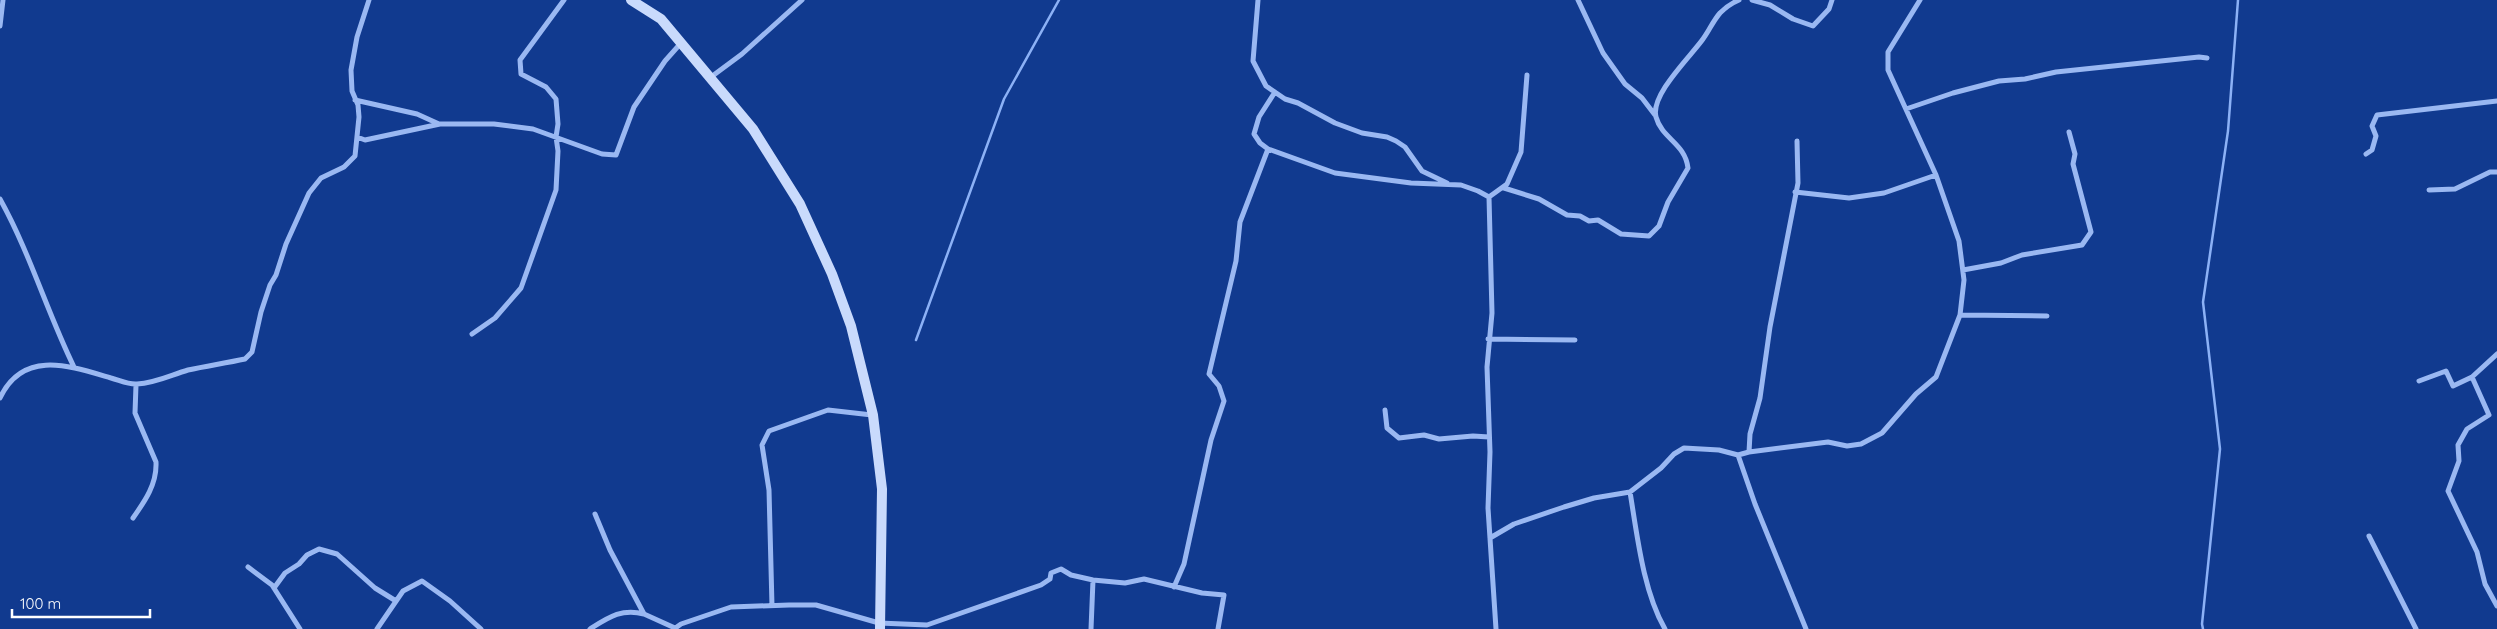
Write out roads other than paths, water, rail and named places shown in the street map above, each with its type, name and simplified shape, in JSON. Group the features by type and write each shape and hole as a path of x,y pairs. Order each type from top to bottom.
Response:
{"street":[{"path":"0,26 3,0"},
{"path":"0,398 6,385 36,366 50,364 74,368 136,385 165,380 189,370 245,358 252,352 260,312 270,285 276,275 286,244 309,193 321,178 344,167 355,156 359,117 352,91 351,70 357,37 369,0"},
{"path":"472,334 495,318 521,288 556,190 558,151 556,138 558,124 556,99 546,87 521,74 520,60 564,0"},
{"path":"631,0 661,19 753,129 800,204 832,274 851,326 873,415 882,489 880,626"},
{"path":"711,77 742,54 802,0"},
{"path":"1258,0 1253,61 1266,86 1345,127 1396,141 1405,147 1422,170 1450,184 1478,191 1489,198"},
{"path":"1504,188 1539,199 1567,215 1598,220 1620,234 1649,236 1659,226 1668,202 1688,168 1683,150 1667,136 1655,115 1642,98 1625,84 1603,52 1578,0"},
{"path":"1752,0 1770,4 1793,19 1813,26 1829,9 1832,0"},
{"path":"1490,538 1514,524 1564,507 1594,498 1630,492 1662,468 1674,454 1684,448 1719,450 1738,455 1828,442 1847,446 1861,444 1882,433 1916,394 1936,378 1960,315 1964,280 1959,240 1936,176 1890,76 1888,52 1920,0"},
{"path":"1655,115 1660,99 1684,61 1702,40 1720,13 1736,1"},
{"path":"357,137 365,140 440,124 494,124 533,129 602,154 616,155 634,107 665,61 681,43"},
{"path":"1906,109 1953,93 1999,81 2025,79 2056,72 2199,56 2207,58"},
{"path":"1489,198 1504,188 1521,152 1527,75"},
{"path":"1275,92 1259,117 1254,134 1260,143 1268,149 1335,173 1411,183 1450,184"},
{"path":"355,100 417,114 440,124"},
{"path":"2366,154 2372,150 2376,136 2372,126 2377,115 2497,102"},
{"path":"1963,270 2001,263 2022,255 2082,245 2091,232 2073,164 2075,154 2069,132"},
{"path":"1749,452 1750,434 1760,398 1771,319 1798,183 1797,141"},
{"path":"1174,586 1184,564 1211,440 1224,401 1219,386 1209,374 1236,261 1240,222 1258,180 1268,149"},
{"path":"2429,190 2455,189 2490,172 2497,172"},
{"path":"1795,192 1849,198 1884,193 1936,176"},
{"path":"1489,198 1492,314 1488,339 1490,538 1496,629"},
{"path":"0,199 14,224 56,329 74,368"},
{"path":"1960,315 2047,316"},
{"path":"1488,339 1575,340"},
{"path":"2419,381 2446,371 2453,386 2472,377 2497,354"},
{"path":"2472,377 2489,415 2467,430 2458,445 2459,461 2448,491 2477,552 2485,584 2497,606"},
{"path":"133,518 147,497 156,471 156,462 135,413 136,385"},
{"path":"772,606 769,490 767,463 762,445 769,431 828,410 873,415"},
{"path":"1385,410 1387,428 1399,438 1424,435 1439,439 1473,436 1489,438"},
{"path":"1738,455 1755,504 1806,629"},
{"path":"1630,492 1642,558 1654,603 1665,629"},
{"path":"595,514 610,550 644,614"},
{"path":"2368,536 2416,629"},
{"path":"274,588 285,573 299,564 307,555 319,549 337,554 375,588 396,601"},
{"path":"248,567 274,588 300,629"},
{"path":"590,629 613,614 632,611 644,614 675,628 731,606 816,606 880,626 927,625 1041,585 1050,579 1050,572 1058,569 1071,575 1093,580 1124,583 1144,579 1202,593 1224,595 1218,629"},
{"path":"1091,629 1093,580"},
{"path":"377,629 403,591 422,581 450,601 481,629"}],"waterway":[{"path":"916,340 1004,99 1059,0"},
{"path":"2203,629 2220,449 2203,302 2228,131 2238,0"}]}
